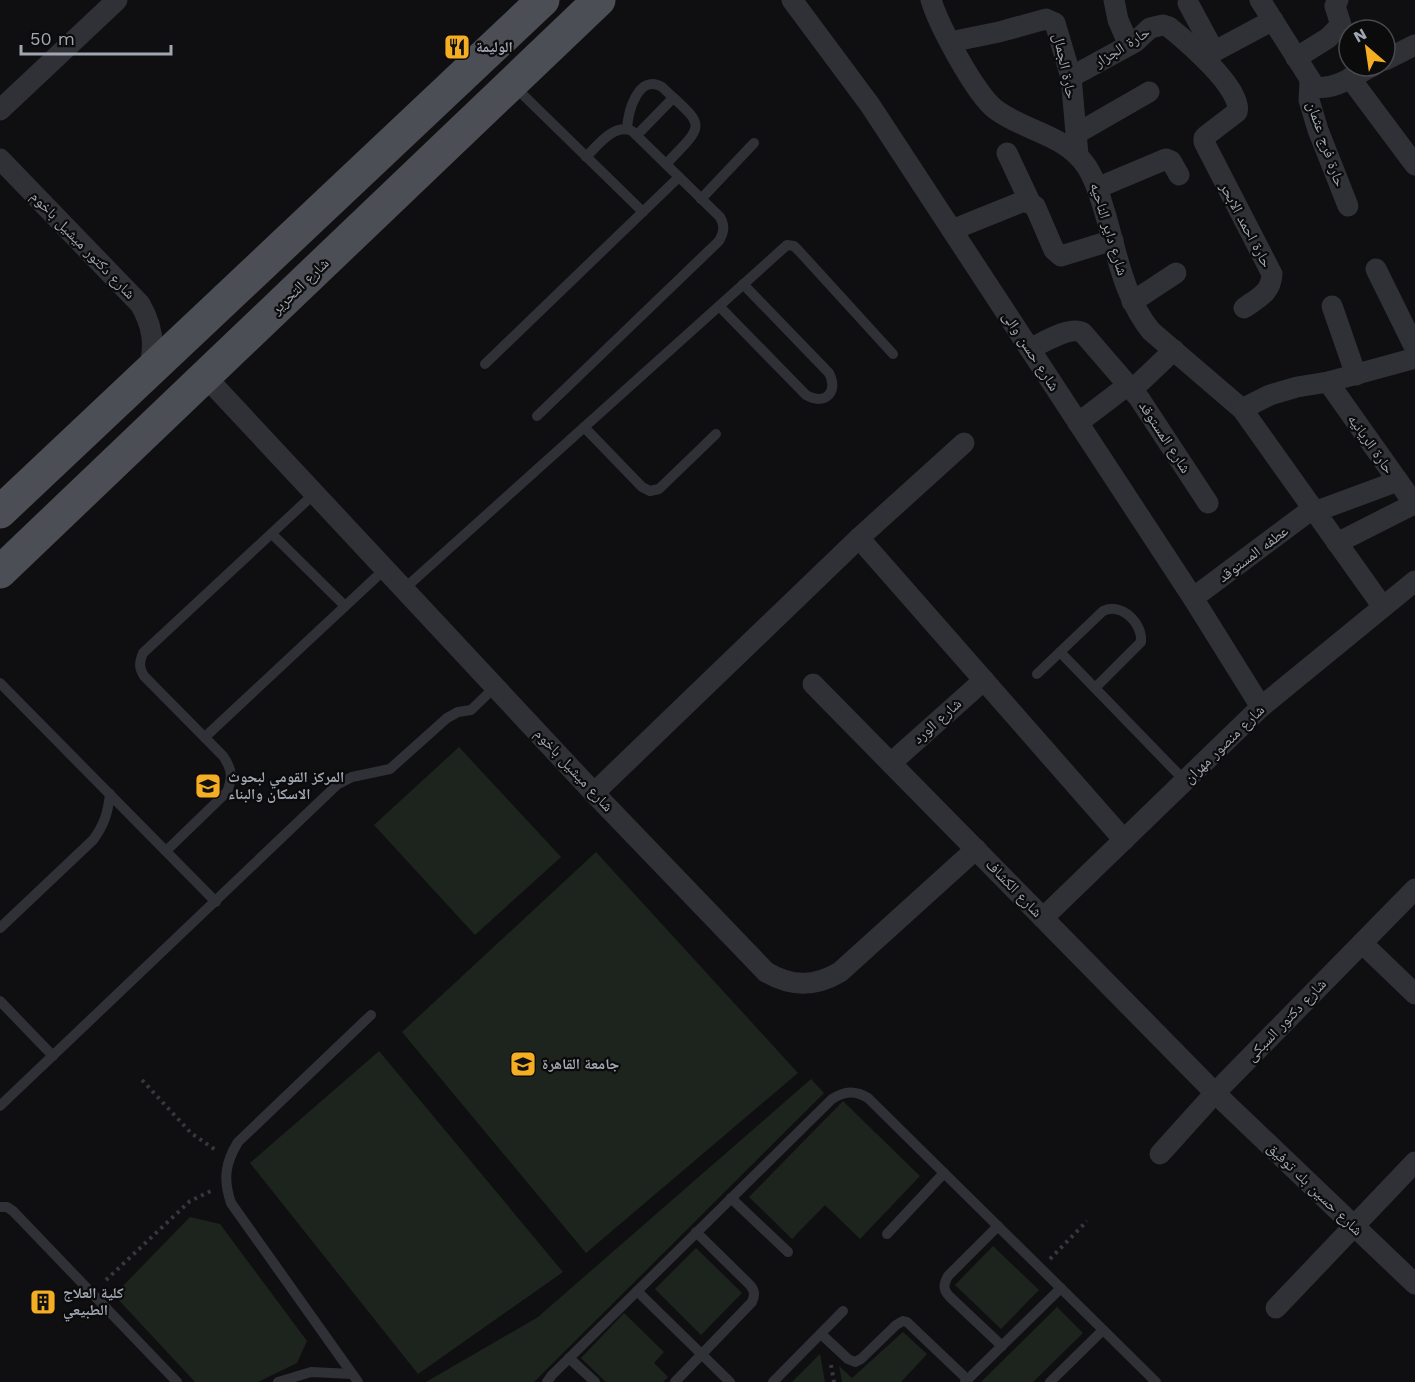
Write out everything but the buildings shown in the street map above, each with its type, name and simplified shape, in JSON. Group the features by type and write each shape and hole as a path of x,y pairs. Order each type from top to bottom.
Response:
{"main road":[{"path":"0,512 543,0"},
{"name":"شارع التحرير","path":"0,572 599,0"},
{"path":"493,47 494,57 499,65 507,71 516,72 519,77"},
{"path":"427,110 435,107 452,112 459,128 456,137"}],"street":[{"path":"0,110 117,0"},
{"name":"شارع حسن والى","path":"792,0 870,105 1262,707"},
{"name":"شارع داير الناحيه","path":"931,0 950,42 983,97 994,109 1050,136 1077,145 1095,181 1132,302 1139,316 1151,331 1242,409 1383,607"},
{"path":"1114,0 1118,20 1129,45"},
{"path":"1260,0 1315,87 1332,86 1350,78 1415,165"},
{"path":"1296,58 1328,38 1341,25 1334,2"},
{"path":"1188,3 1209,54 1272,20"},
{"name":"حارة الجمال","path":"950,42 1046,19 1055,23 1071,77 1077,145"},
{"name":"حارة الجزار","path":"1071,77 1135,42 1150,28 1163,25 1169,27 1209,54 1236,101 1237,112 1207,135"},
{"path":"1397,54 1415,45"},
{"name":"حارة فرج عثمان","path":"1310,81 1309,100 1318,130 1348,206"},
{"path":"1077,145 1149,92"},
{"name":"حارة احمد الابحر","path":"1207,135 1204,138 1205,146 1272,274 1271,284 1265,293 1244,308"},
{"path":"1007,153 1030,202 1037,210 1054,250 1061,256 1113,240"},
{"name":"شارع دكتور ميشيل باخوم","path":"0,159 140,304 153,338 151,362 147,373"},
{"path":"1097,188 1166,159 1172,161 1179,175"},
{"path":"952,230 1024,201 1030,202"},
{"path":"1376,269 1415,348"},
{"path":"1132,302 1176,273"},
{"path":"1332,306 1356,375"},
{"path":"1030,349 1071,330 1079,330 1130,387 1078,423"},
{"name":"شارع المستوقد","path":"1174,350 1130,387 1208,503"},
{"path":"1242,409 1270,395 1297,387 1328,382 1415,358"},
{"name":"شارع ميشيل باخوم","path":"205,376 594,793 756,963 772,975 803,984 829,978 840,972 976,849"},
{"name":"حارة الريانيه","path":"1328,382 1415,505"},
{"path":"594,793 859,538 964,443"},
{"name":"عطفه المستوقد","path":"1193,598 1313,510 1398,481"},
{"path":"1337,543 1415,505"},
{"path":"859,538 1124,840"},
{"name":"شارع منصور مهران","path":"1043,918 1262,707 1415,581"},
{"name":"شارع الورد","path":"891,763 984,680"},
{"name":"شارع الكشاف","path":"813,684 1215,1093"},
{"name":"شارع دكتور السبكى","path":"1160,1154 1215,1093 1415,889"},
{"path":"1362,943 1415,994"},
{"name":"شارع حسين بك توفيق","path":"1215,1093 1415,1284"},
{"path":"1276,1308 1415,1162"}],"lane":[{"path":"519,77 586,157 643,212"},
{"path":"632,132 630,107 635,97 650,84 656,84 696,121 697,129 693,135 666,164"},
{"path":"632,132 673,98"},
{"path":"537,416 724,234 724,225 720,217 632,132 619,129 586,157"},
{"path":"701,199 754,143"},
{"path":"485,364 679,177"},
{"path":"404,589 787,246 794,246 893,354"},
{"path":"718,306 806,395 813,399 821,399 829,395 833,388 833,380 829,373 743,284"},
{"path":"585,427 642,487 650,491 659,489 717,434"},
{"path":"166,851 227,792 232,780 231,766 144,676 140,669 143,653 315,493"},
{"path":"272,534 345,606"},
{"path":"205,737 386,568"},
{"path":"1037,674 1103,611 1109,608 1122,610 1138,627 1142,634 1141,642 1095,688"},
{"path":"1060,652 1185,781"},
{"path":"0,683 216,902"},
{"path":"0,1106 338,784 352,777 390,769 442,721 458,712 471,710 496,686"},
{"path":"0,928 93,840 103,826 110,794"},
{"path":"0,1000 53,1056"},
{"path":"355,1378 231,1203 226,1188 225,1172 229,1156 238,1142 371,1015"},
{"path":"547,1382 832,1099 850,1091 868,1098 1156,1382"},
{"path":"887,1234 944,1173"},
{"path":"731,1198 788,1252"},
{"path":"0,1207 7,1207 13,1211 177,1382"},
{"path":"998,1226 948,1276 944,1283 945,1291 950,1297 1002,1346"},
{"path":"675,1382 752,1302 754,1296 754,1290 750,1285 696,1232"},
{"path":"821,1334 848,1359 855,1362 896,1325 907,1322 967,1381 1061,1288"},
{"path":"637,1291 730,1382"},
{"path":"773,1382 843,1311"},
{"path":"1050,1382 1103,1330"},
{"path":"569,1358 595,1382"},
{"path":"278,1382 311,1372 355,1378"}],"path":[{"path":"142,1080 190,1133 208,1147 229,1156"},
{"path":"106,1280 190,1201 207,1192 226,1188"},
{"path":"1041,1269 1087,1221"}],"shaded area":[{"path":"459,747 561,857 475,935 374,825"},
{"path":"596,852 798,1073 586,1253 402,1032"},
{"path":"379,1051 563,1272 418,1374 250,1163"},
{"path":"811,1079 824,1093 534,1382 426,1382 538,1317"},
{"path":"843,1101 920,1176 860,1239 825,1205 792,1239 749,1197"},
{"path":"190,1217 220,1224 307,1341 297,1363 258,1382 195,1382 114,1295"},
{"path":"993,1246 1039,1290 1001,1329 955,1285"},
{"path":"696,1248 742,1293 701,1335 655,1289"},
{"path":"1057,1307 1083,1333 1033,1382 981,1382"},
{"path":"624,1313 664,1352 654,1363 668,1377 663,1382 606,1382 581,1358"},
{"path":"903,1332 927,1354 901,1382 842,1382 839,1366 852,1378"},
{"path":"820,1354 825,1382 792,1382"}],"place":[{"name":"الوليمة","path":"457,47"},
{"name":"المركز القومي لبحوث الاسكان والبناء","path":"208,786"},
{"name":"جامعة القاهرة","path":"523,1064"},
{"name":"كلية العلاج الطبيعي","path":"43,1302"}]}
